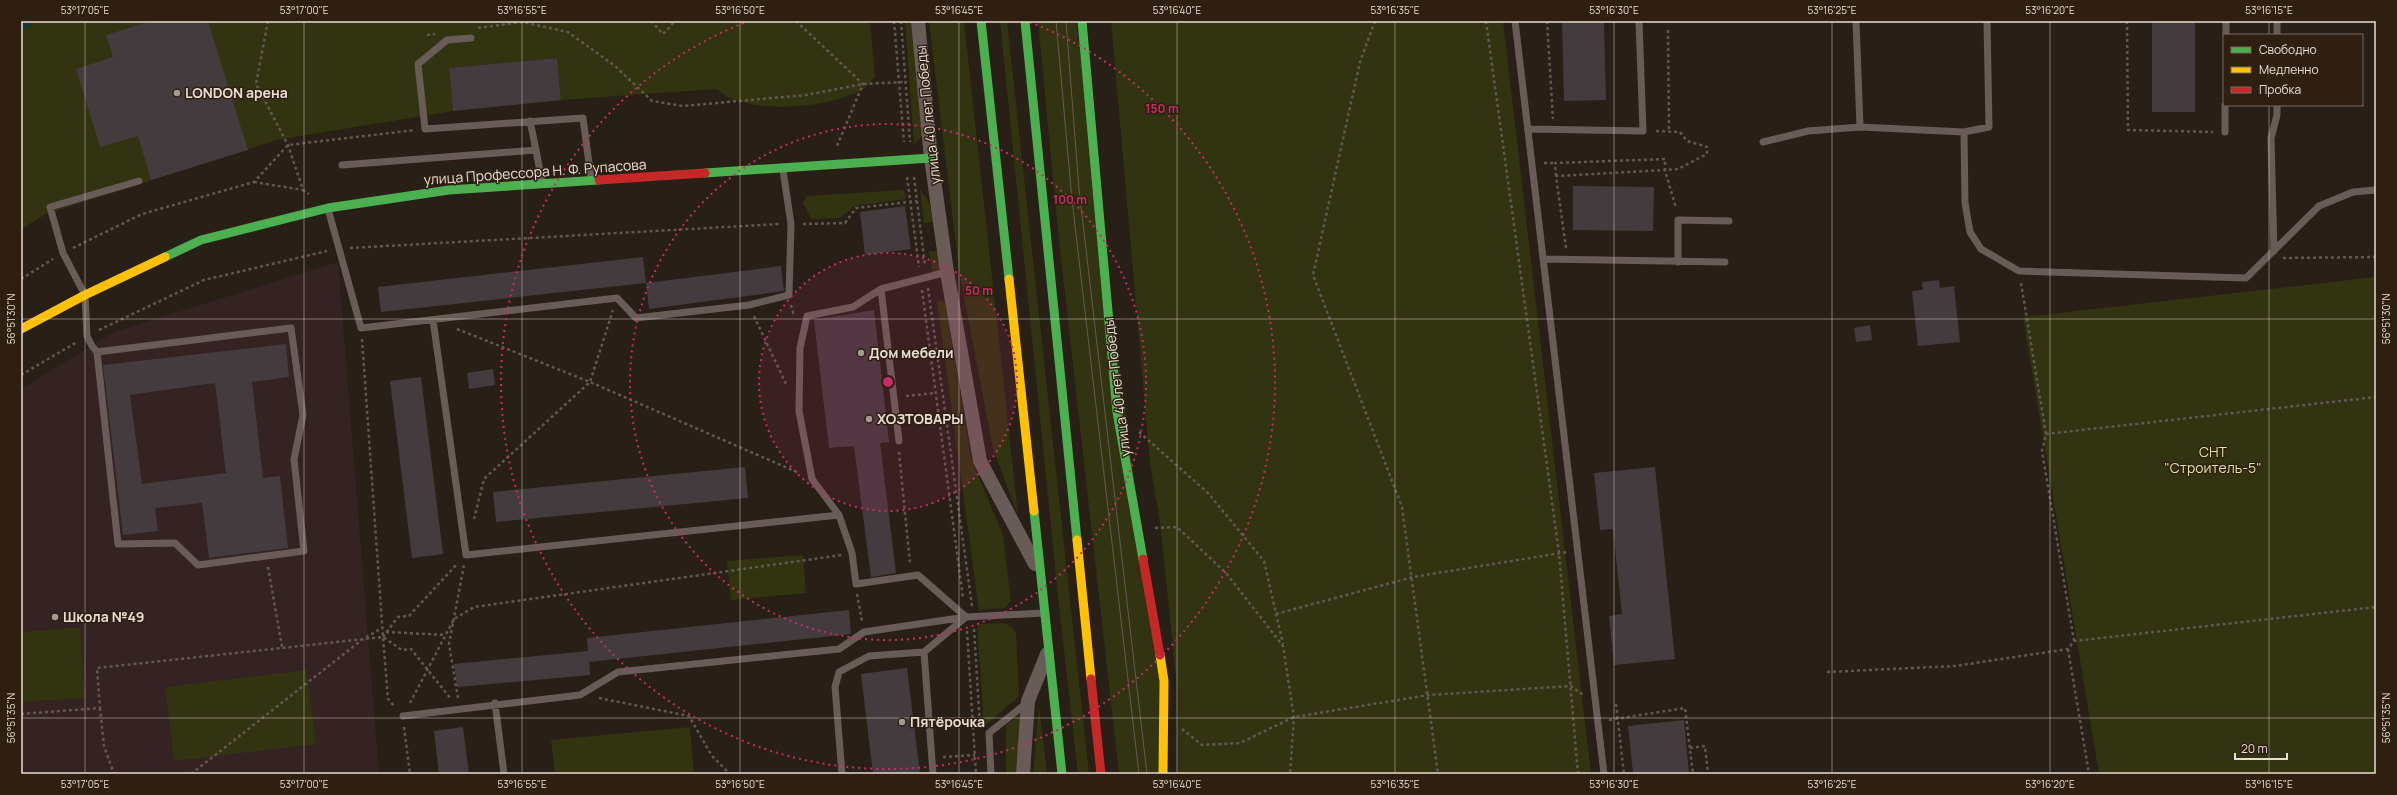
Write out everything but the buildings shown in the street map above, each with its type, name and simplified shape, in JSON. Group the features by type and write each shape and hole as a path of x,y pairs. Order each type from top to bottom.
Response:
{"street":[{"name":"улица 40 лет Победы","path":"918,21 931,158 947,272 980,461 1041,575"},
{"name":"улица 40 лет Победы","path":"981,21 1062,774"},
{"path":"1025,21 1101,774"},
{"name":"улица 40 лет Победы","path":"1082,21 1117,412 1164,681 1163,774"},
{"name":"улица Профессора Н. Ф. Рупасова","path":"21,329 85,295 201,240 328,208 449,190 931,158"},
{"name":"улица 40 лет Победы","path":"1023,774 1028,701 1048,650"}],"lane":[{"path":"1515,21 1604,774"},
{"path":"1528,129 1643,131 1639,21"},
{"path":"1856,21 1860,127"},
{"path":"1763,142 1808,131 1860,127 1964,132 1989,127 1987,21"},
{"path":"2226,21 2226,34"},
{"path":"2277,21 2277,34"},
{"path":"471,38 447,40 418,64 425,129 583,118 592,181"},
{"path":"2225,132 2226,106"},
{"path":"2274,251 2271,138 2277,116 2277,106"},
{"path":"530,122 543,184"},
{"path":"1964,132 1965,203 1970,232 1981,249 2019,271 2246,278 2319,206 2353,192 2376,190"},
{"path":"342,165 536,150"},
{"path":"328,208 361,328 617,298 636,318 749,305 789,295 791,224 783,169"},
{"path":"97,352 291,328 303,415 294,459 304,551 198,565 175,543 118,544 97,352 87,336 85,295 63,253 50,207 139,181"},
{"path":"1678,262 1678,220 1729,221"},
{"path":"1543,259 1725,262"},
{"path":"947,272 882,288 853,307 807,316 800,348 799,411 812,479 839,515 852,553 856,584 918,576 969,617"},
{"path":"882,288 899,442"},
{"path":"433,320 466,555 839,515"},
{"path":"403,716 580,695 618,672 838,649 864,632 969,617 1045,613"},
{"path":"842,774 835,687 839,672 869,656 924,652 969,617"},
{"path":"924,652 933,774"},
{"path":"991,774 989,733 1028,701"},
{"path":"495,704 504,774"}],"path":[{"path":"268,21 256,84 288,145 303,190"},
{"path":"651,21 663,34 675,21"},
{"path":"796,21 863,84"},
{"path":"894,21 908,160 917,201 923,278 935,393 969,617 976,774"},
{"path":"901,21 911,202 923,278 969,617 980,727"},
{"path":"1375,21 1360,62 1313,275 1402,507 1413,577 1438,774"},
{"path":"1486,21 1559,553 1578,774"},
{"path":"1547,21 1554,130"},
{"path":"2127,21 2128,130 2225,132"},
{"path":"474,28 521,22 568,32 615,66 652,101 683,106 806,95 863,84 905,82"},
{"path":"1668,30 1670,132"},
{"path":"427,35 443,33"},
{"path":"828,166 863,84"},
{"path":"254,182 288,145 425,129"},
{"path":"1556,176 1678,169 1707,154 1707,147 1687,141 1680,132 1643,131"},
{"path":"1566,254 1555,163 1665,158 1665,170 1678,220"},
{"path":"21,278 63,253 142,214 254,182 303,190 328,208"},
{"path":"21,375 87,336 204,280 340,248 791,224 845,223 856,208 917,201"},
{"path":"2266,258 2376,257"},
{"path":"2019,271 2046,434 2042,451 2074,642"},
{"path":"473,524 484,479 590,382 617,298"},
{"path":"749,305 799,411"},
{"path":"433,320 590,382 812,479"},
{"path":"361,328 382,637 388,699 403,716"},
{"path":"895,398 935,393"},
{"path":"2046,434 2376,397"},
{"path":"1117,412 1208,493 1264,561 1283,646 1294,717 1290,774"},
{"path":"899,451 911,576"},
{"path":"1177,527 1226,573 1283,646"},
{"path":"1276,614 1413,577 1577,550"},
{"path":"410,774 403,716 454,619 474,607 852,553"},
{"path":"382,637 398,617 409,616 466,555"},
{"path":"460,709 450,644 466,555"},
{"path":"269,578 282,648"},
{"path":"856,584 864,632"},
{"path":"1826,672 1955,666 2068,649 2074,642 2376,607"},
{"path":"191,774 363,639 382,628"},
{"path":"386,632 446,635"},
{"path":"114,774 104,746 97,668 382,637 402,650 411,649 460,709"},
{"path":"2068,649 2089,774"},
{"path":"1164,716 1202,745 1240,743 1294,717 1428,695 1571,686 1597,707"},
{"path":"580,695 689,716 712,756 730,774"},
{"path":"1616,704 1624,774"},
{"path":"21,714 100,708"},
{"path":"1598,722 1685,708 1693,774"},
{"path":"1690,748 1705,746 1708,774"},
{"path":"932,758 975,755"}],"shaded area":[{"path":"338,262 379,774 21,774 21,389 114,332"}],"green space":[{"path":"21,21 870,21 875,77 864,89 832,101 779,107 746,103 730,98 716,89 561,100 557,58 449,68 453,111 277,140 46,214 21,229"},
{"path":"905,21 913,21 923,135 914,145"},
{"path":"929,21 964,21 1018,515 993,449 959,270"},
{"path":"1000,21 1007,21 1089,774 1078,774 1059,606"},
{"path":"1038,21 1076,21 1159,677 1159,774 1119,774 1058,231"},
{"path":"1111,21 1503,21 1591,774 1177,774 1177,687 1160,522 1150,463"},
{"path":"904,190 906,199 855,206 840,218 811,219 803,203 807,196"},
{"path":"920,190 928,200 934,221 924,224"},
{"path":"929,251 941,252 943,277 933,279"},
{"name":"СНТ \"Строитель-5\"","path":"2376,277 2376,774 2099,774 2023,317"},
{"path":"937,301 945,302 971,459 1003,535 1011,601 1005,608 979,610"},
{"path":"803,555 806,593 731,600 727,561"},
{"path":"1003,623 1011,626 1016,633 1019,696 984,727 977,624"},
{"path":"80,627 85,698 21,702 21,632"},
{"path":"307,670 316,744 174,761 165,687"},
{"path":"1039,705 1047,774 1033,774"},
{"path":"1020,715 1018,774 1006,774 1006,725"},
{"path":"690,727 694,774 555,774 551,740"}],"waterway":[{"path":"21,29 31,21"}],"tram line":[{"path":"1056,21 1072,200 1139,774"},
{"path":"1066,21 1079,189 1147,774"}],"traffic: fast":[{"path":"981,21 1009,279"},
{"path":"1025,21 1077,540"},
{"path":"1082,21 1117,412 1143,559"},
{"path":"705,173 931,158"},
{"path":"165,257 201,240 328,208 449,190 599,180"},
{"path":"1034,511 1062,774"}],"traffic: slow":[{"path":"21,329 85,295 165,257"},
{"path":"1009,279 1034,511"},
{"path":"1077,540 1091,679"},
{"path":"1160,655 1164,681 1163,774"}],"traffic: jam":[{"path":"599,180 705,173"},
{"path":"1143,559 1160,655"},
{"path":"1091,679 1101,774"}],"place":[{"name":"LONDON арена","path":"177,93"},
{"name":"Дом мебели","path":"861,353"},
{"name":"ХОЗТОВАРЫ","path":"869,419"},
{"name":"Школа №49","path":"55,617"},
{"name":"Пятёрочка","path":"902,722"}]}
